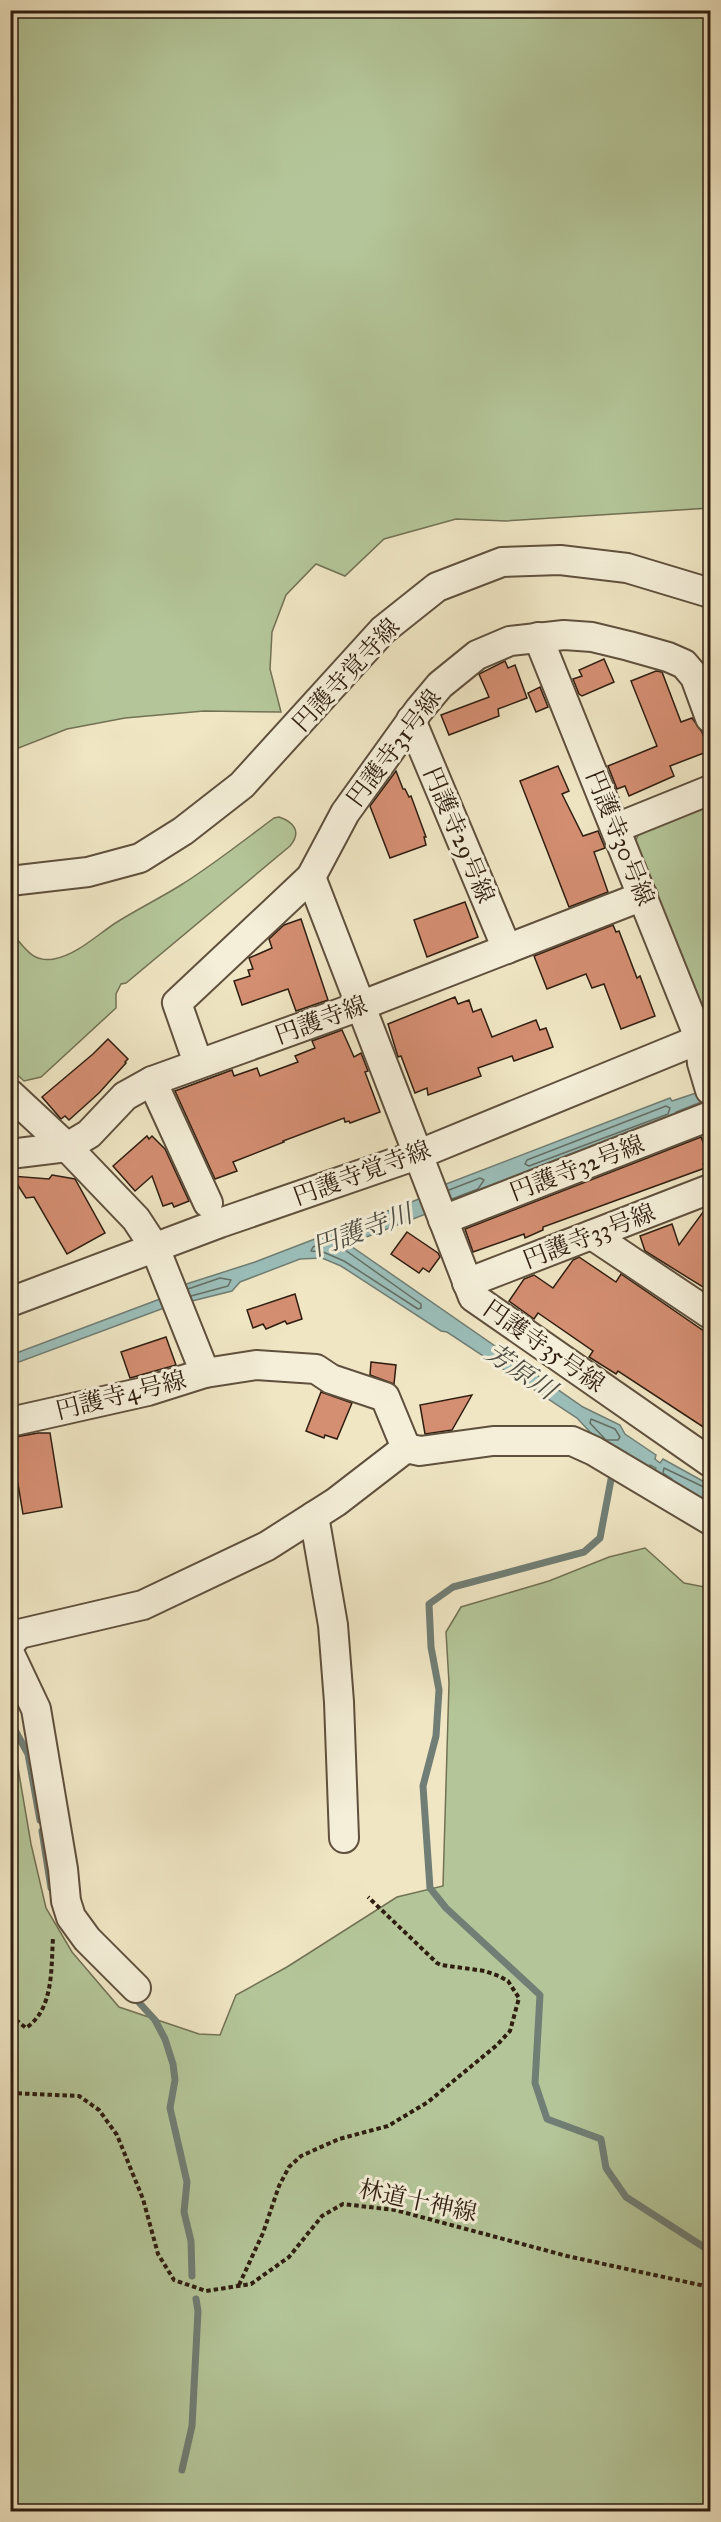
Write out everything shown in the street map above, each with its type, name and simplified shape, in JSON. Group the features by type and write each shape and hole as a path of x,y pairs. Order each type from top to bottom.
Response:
{"street":[{"name":"円護寺覚寺線","path":"10,881 88,872 140,858 183,831 242,785 382,630 437,587 502,562 560,560 627,568 711,593"},
{"name":"円護寺31号線","path":"198,1063 177,1003 311,877 345,813 411,720 441,685 477,655 510,641 564,635 592,637 668,657 684,664 695,677 711,718"},
{"name":"円護寺30号線","path":"538,637 706,1057"},
{"name":"円護寺29号線","path":"411,720 507,949"},
{"path":"616,828 711,790"},
{"name":"円護寺35号線","path":"311,877 473,1297 711,1462"},
{"name":"円護寺線","path":"10,1154 67,1147 89,1134 125,1096 152,1081 360,1006 643,896"},
{"name":"円護寺覚寺線","path":"10,1302 220,1223 421,1164 706,1057"},
{"path":"152,1081 208,1203"},
{"name":"円護寺4号線","path":"10,1094 67,1147 136,1219 155,1248 205,1373 148,1391 10,1422"},
{"name":"円護寺32号線","path":"443,1220 711,1116"},
{"name":"円護寺33号線","path":"467,1283 711,1189"},
{"path":"592,1235 711,1314"},
{"path":"205,1373 256,1365 316,1369 331,1379 385,1397 406,1448"},
{"path":"10,1644 19,1634 143,1605 267,1546 336,1502 406,1448 420,1451 493,1441 572,1441 711,1520"},
{"path":"314,1515 333,1625 339,1702 344,1838"},
{"path":"10,1654 36,1709 45,1751 67,1904 71,1917 87,1939 136,1988"}],"path":[{"path":"239,2286 263,2233 279,2186 289,2167 301,2156 339,2139 388,2126 428,2102 497,2045 510,2031 517,2012 519,1998 508,1981 485,1971 441,1965 404,1933 369,1897"},
{"path":"10,2015 26,2028 46,2004 50,1983 53,1935 58,1919 67,1904"},
{"name":"林道十神線","path":"10,2093 79,2096 99,2110 117,2135 143,2199 158,2254 174,2280 207,2291 251,2284 289,2256 322,2216 342,2204 395,2210 567,2256 705,2286 711,2284"}],"green space":[{"path":"11,10 710,11 710,508 506,521 456,519 384,539 345,576 316,564 286,595 272,632 270,669 281,712 204,711 125,718 67,729 11,751"},
{"path":"710,803 710,1003 694,1010 632,849 640,831"},
{"path":"279,817 295,828 294,841 290,846 126,983 121,984 116,994 116,1008 41,1077 24,1081 11,1069 11,932 34,956 46,960 63,957 87,944 117,922 173,890 274,818"},
{"path":"645,1548 684,1583 710,1588 710,2511 11,2511 11,1750 17,1762 31,1844 46,1908 72,1952 119,2007 199,2034 220,2035 236,1995 287,1967 397,1897 443,1886 449,1683 446,1632 461,1607 549,1581 609,1557"}],"water":[{"path":"710,1084 710,1100 676,1112 677,1117 348,1244 583,1407 620,1425 625,1434 656,1455 655,1459 660,1463 663,1459 710,1485 710,1512 653,1473 656,1468 650,1465 647,1469 617,1447 603,1446 577,1418 447,1332 441,1331 341,1266 322,1258 300,1259 240,1282 232,1291 164,1308 11,1365 11,1355 160,1299 177,1287 255,1262 424,1197 441,1186 670,1098 672,1101 696,1093"}],"building":[{"path":"604,659 614,682 582,696 573,679 582,676 579,670"},
{"path":"505,661 508,668 515,665 527,698 498,709 499,716 449,735 441,715 489,697 479,674"},
{"path":"656,671 662,672 681,722 692,718 702,732 709,751 670,766 674,776 629,796 625,786 617,789 608,766 657,746 631,681"},
{"path":"540,687 548,707 536,712 528,693"},
{"path":"558,766 569,791 562,794 583,836 598,831 605,848 594,852 608,892 569,907 520,781"},
{"path":"396,771 403,789 409,797 411,796 426,837 424,837 426,845 390,858 370,806"},
{"path":"465,902 478,937 427,957 414,920"},
{"path":"301,919 328,1000 296,1011 288,989 242,1005 234,981 250,976 248,970 253,969 249,958 272,948 269,939 284,925"},
{"path":"613,925 616,932 619,931 637,978 640,976 655,1016 621,1029 604,984 592,988 586,974 547,989 534,956"},
{"path":"455,997 458,1004 469,1000 473,1012 481,1009 492,1037 536,1020 540,1030 546,1028 553,1047 514,1061 512,1056 478,1068 481,1076 428,1095 427,1088 415,1093 401,1056 398,1057 388,1024"},
{"path":"342,1030 354,1057 361,1053 368,1071 365,1072 380,1112 350,1123 345,1122 344,1118 283,1141 233,1162 237,1171 215,1179 175,1091 232,1070 234,1076 257,1068 260,1076 298,1062 295,1056 315,1048 312,1041"},
{"path":"108,1039 128,1059 126,1063 99,1093 69,1120 65,1116 61,1119 42,1097"},
{"path":"147,1136 149,1139 152,1136 165,1149 189,1201 174,1207 172,1203 163,1206 152,1176 135,1191 113,1166"},
{"path":"701,1137 711,1161 703,1164 705,1168 543,1227 543,1230 525,1238 524,1234 473,1252 465,1229"},
{"path":"52,1175 75,1179 105,1233 67,1254 34,1197 26,1198 12,1176 49,1179"},
{"path":"711,1206 711,1292 645,1251 640,1236 672,1224 679,1245 706,1208"},
{"path":"407,1232 438,1253 440,1257 429,1272 423,1268 419,1273 391,1254"},
{"path":"579,1257 616,1282 621,1274 711,1336 711,1432 618,1371 616,1374 589,1357 593,1351 538,1313 534,1319 509,1301 524,1279 534,1275 553,1288 573,1260"},
{"path":"295,1294 302,1319 287,1324 285,1321 266,1329 263,1324 253,1328 247,1310"},
{"path":"166,1337 176,1365 130,1378 121,1352"},
{"path":"371,1362 396,1365 394,1384 370,1375"},
{"path":"321,1392 352,1403 337,1439 325,1435 324,1438 306,1431"},
{"path":"472,1395 452,1430 425,1434 420,1405"},
{"path":"50,1433 62,1507 23,1514 18,1484 10,1484 10,1438"}],"waterway":[{"path":"613,1469 600,1538 584,1552 453,1587 429,1604 431,1647 439,1690 436,1736 423,1786 430,1888 446,1908 540,1995 535,2083 547,2119 601,2139 606,2168 626,2197 710,2251"},
{"path":"10,1721 28,1754 40,1820"},
{"path":"42,1831 51,1888"},
{"path":"134,1997 155,2020 165,2039 173,2064 175,2080 170,2108 187,2182 184,2212 191,2241 192,2276"},
{"path":"182,2470 192,2426 198,2311 196,2299"}],"water label":[{"name":"円護寺川","path":"362,1230"},
{"name":"芳原川","path":"521,1371"}]}
